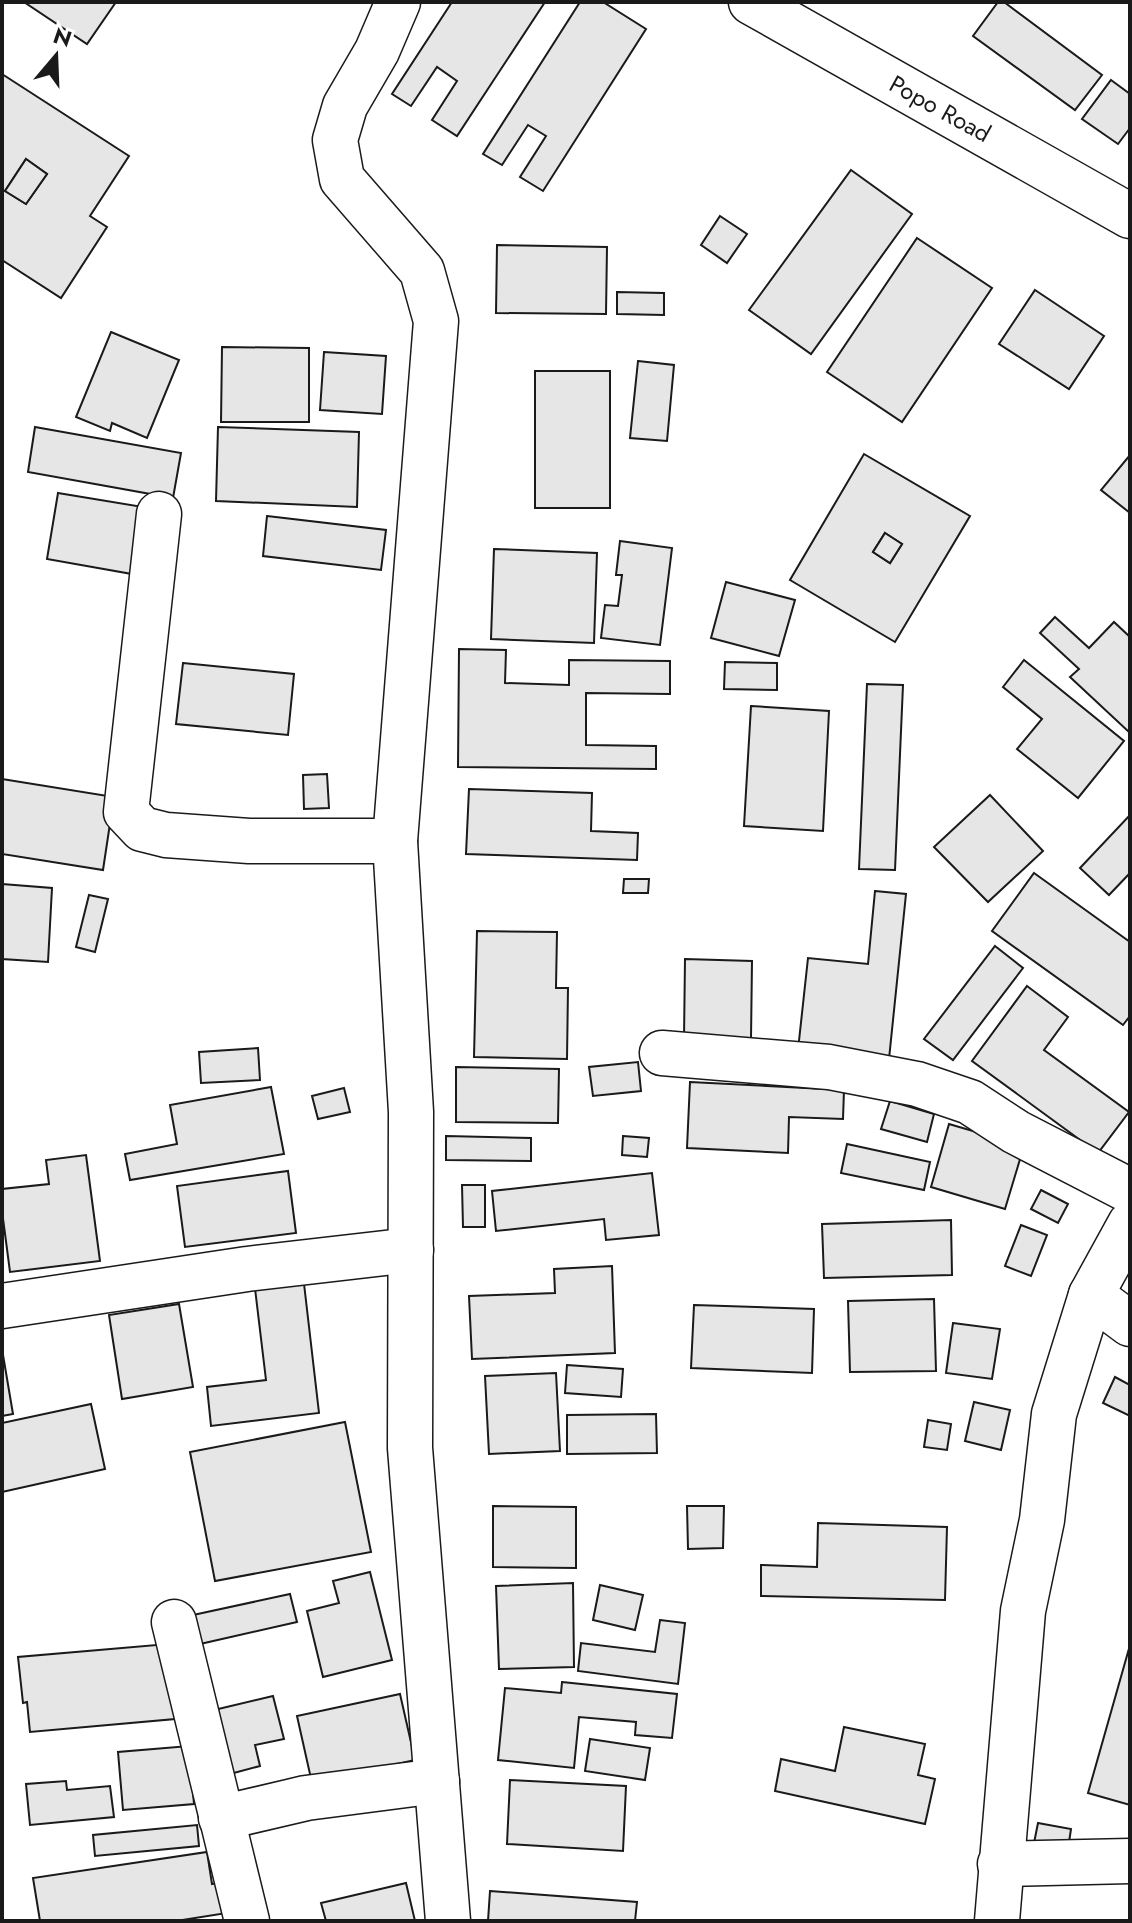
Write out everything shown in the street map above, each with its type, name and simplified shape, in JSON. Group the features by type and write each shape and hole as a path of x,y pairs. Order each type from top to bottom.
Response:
{"street":[{"path":"398,2 377,51 345,106 335,140 342,179 422,271 436,321 395,841 411,1112 410,1448 448,1921"},
{"name":"Popo Road","path":"751,2 1130,216"},
{"path":"159,514 126,812 142,829 166,835 249,841 395,841"},
{"path":"662,1053 829,1067 917,1084 970,1102 1016,1132 1130,1191"},
{"path":"997,1921 1023,1611 1042,1520 1054,1414 1091,1295 1130,1224"},
{"path":"2,1306 247,1269 411,1250"},
{"path":"1091,1295 1130,1324"},
{"path":"174,1622 247,1921"},
{"path":"221,1818 306,1798 437,1781"},
{"path":"1000,1864 1130,1861"}],"building":[{"path":"24,2 116,2 87,44"},
{"path":"452,2 545,2 457,136 432,120 457,81 437,67 411,106 392,94"},
{"path":"580,2 603,2 646,29 543,191 520,177 546,136 528,125 502,165 483,154"},
{"path":"998,2 1004,2 1102,75 1075,110 973,36"},
{"path":"2,74 129,156 90,216 107,227 61,298 2,260","holes":["26,159 47,174 26,204 5,191"]},
{"path":"1111,80 1130,94 1130,128 1118,144 1082,119"},
{"path":"26,159 47,174 26,204 5,191"},
{"path":"851,170 912,214 811,354 749,310"},
{"path":"720,216 747,234 727,263 701,245"},
{"path":"917,238 992,288 902,422 827,372"},
{"path":"497,245 607,247 606,314 496,313"},
{"path":"1035,290 1104,336 1069,389 999,344"},
{"path":"617,292 664,293 664,315 617,314"},
{"path":"111,332 179,360 147,438 112,423 110,431 76,417"},
{"path":"222,347 309,348 309,422 221,422"},
{"path":"324,352 386,356 382,414 320,410"},
{"path":"638,361 674,365 667,441 630,438"},
{"path":"535,371 610,371 610,508 535,508"},
{"path":"35,427 181,453 173,498 28,472"},
{"path":"218,427 359,432 357,507 216,501"},
{"path":"864,454 970,516 895,642 790,580","holes":["885,533 902,544 890,563 873,552"]},
{"path":"1130,455 1130,513 1101,490"},
{"path":"58,493 143,507 132,574 47,559"},
{"path":"267,516 386,530 381,570 263,556"},
{"path":"885,533 902,544 890,563 873,552"},
{"path":"620,541 672,548 660,645 601,638 605,605 618,606 622,575 616,575"},
{"path":"494,549 597,553 594,643 491,639"},
{"path":"726,582 795,600 779,656 711,638"},
{"path":"1055,617 1089,648 1114,622 1130,637 1130,733 1070,677 1079,669 1040,633"},
{"path":"459,649 506,650 505,683 569,685 569,660 670,661 670,694 586,693 586,745 656,746 656,769 458,767"},
{"path":"1024,660 1124,741 1078,798 1017,749 1042,719 1003,687"},
{"path":"725,662 777,663 777,690 724,689"},
{"path":"183,663 294,674 288,735 176,724"},
{"path":"867,684 903,685 895,870 859,869"},
{"path":"751,706 829,711 823,831 744,826"},
{"path":"327,774 329,808 304,809 303,775"},
{"path":"2,779 114,797 103,870 2,854"},
{"path":"469,789 592,793 591,831 638,833 637,860 466,854"},
{"path":"990,795 1043,851 988,902 934,847"},
{"path":"1130,815 1130,873 1109,895 1080,868"},
{"path":"1034,873 1130,942 1130,1016 1123,1025 992,931"},
{"path":"624,879 649,879 648,893 623,893"},
{"path":"2,884 52,888 48,962 2,959"},
{"path":"875,891 906,894 889,1059 798,1050 808,958 868,964"},
{"path":"89,895 108,899 95,952 76,947"},
{"path":"477,931 557,932 556,988 568,988 567,1059 474,1057"},
{"path":"995,946 1023,968 953,1060 924,1039"},
{"path":"685,959 752,961 751,1039 684,1038"},
{"path":"1027,986 1068,1017 1044,1050 1129,1112 1098,1153 972,1061"},
{"path":"258,1048 260,1080 201,1083 199,1052"},
{"path":"638,1062 641,1091 593,1096 589,1067"},
{"path":"456,1067 559,1069 558,1123 456,1122"},
{"path":"690,1082 844,1090 843,1119 789,1117 788,1153 687,1148"},
{"path":"271,1087 284,1154 130,1180 125,1154 177,1144 170,1105"},
{"path":"344,1088 350,1112 318,1119 312,1096"},
{"path":"890,1101 934,1114 927,1142 881,1129"},
{"path":"949,1124 1024,1146 1005,1209 931,1187"},
{"path":"446,1136 531,1138 531,1161 446,1160"},
{"path":"623,1136 649,1138 647,1157 622,1155"},
{"path":"847,1144 930,1162 924,1190 841,1173"},
{"path":"86,1155 100,1261 10,1272 2,1189 49,1184 46,1160"},
{"path":"288,1171 296,1233 185,1247 177,1186"},
{"path":"652,1173 659,1235 606,1240 604,1219 496,1231 492,1191"},
{"path":"462,1185 485,1185 485,1227 463,1227"},
{"path":"1041,1190 1068,1204 1058,1223 1031,1209"},
{"path":"951,1220 952,1275 824,1278 822,1224"},
{"path":"1021,1225 1047,1235 1031,1276 1005,1266"},
{"path":"612,1266 615,1353 472,1359 469,1296 555,1293 554,1269"},
{"path":"303,1275 319,1413 211,1426 207,1387 266,1380 254,1280"},
{"path":"934,1299 936,1371 850,1372 848,1301"},
{"path":"179,1304 193,1387 122,1399 109,1315"},
{"path":"694,1305 814,1309 812,1373 691,1368"},
{"path":"953,1323 1000,1329 992,1379 946,1373"},
{"path":"2,1349 13,1414 2,1416"},
{"path":"567,1365 623,1369 621,1397 565,1393"},
{"path":"556,1373 560,1451 489,1454 485,1376"},
{"path":"1115,1377 1130,1385 1130,1416 1103,1403"},
{"path":"974,1402 1010,1410 1001,1450 965,1441"},
{"path":"91,1404 105,1469 2,1492 2,1423"},
{"path":"656,1414 657,1453 567,1454 567,1415"},
{"path":"928,1420 951,1424 947,1450 924,1447"},
{"path":"345,1422 371,1552 215,1581 190,1452"},
{"path":"493,1506 576,1507 576,1568 493,1567"},
{"path":"687,1506 724,1506 723,1548 688,1549"},
{"path":"818,1523 947,1527 945,1600 761,1596 761,1565 817,1567"},
{"path":"370,1572 392,1660 323,1677 307,1611 339,1603 333,1581"},
{"path":"573,1583 574,1667 499,1669 496,1586"},
{"path":"600,1585 643,1595 635,1630 593,1620"},
{"path":"290,1594 297,1622 200,1644 193,1615"},
{"path":"660,1620 685,1623 678,1684 578,1671 581,1643 655,1652"},
{"path":"168,1644 175,1719 30,1732 18,1657"},
{"path":"1130,1645 1130,1805 1088,1793"},
{"path":"562,1682 677,1694 672,1738 635,1735 636,1722 579,1717 574,1768 498,1760 505,1688 561,1693"},
{"path":"400,1694 415,1760 312,1783 297,1716"},
{"path":"273,1696 284,1739 255,1745 260,1766 230,1774 214,1710"},
{"path":"844,1727 925,1744 918,1775 935,1779 925,1824 775,1791 781,1759 835,1771"},
{"path":"590,1739 650,1748 645,1780 585,1771"},
{"path":"189,1746 194,1804 123,1810 118,1752"},
{"path":"510,1780 626,1786 623,1851 507,1844"},
{"path":"66,1781 67,1790 110,1786 114,1817 30,1825 26,1784"},
{"path":"1038,1823 1071,1829 1068,1849 1034,1843"},
{"path":"197,1825 199,1846 95,1856 93,1835"},
{"path":"207,1852 212,1884 223,1882 227,1913 176,1921 40,1921 33,1878"},
{"path":"406,1883 415,1921 326,1921 321,1903"},
{"path":"490,1891 637,1902 635,1921 488,1921"}]}
